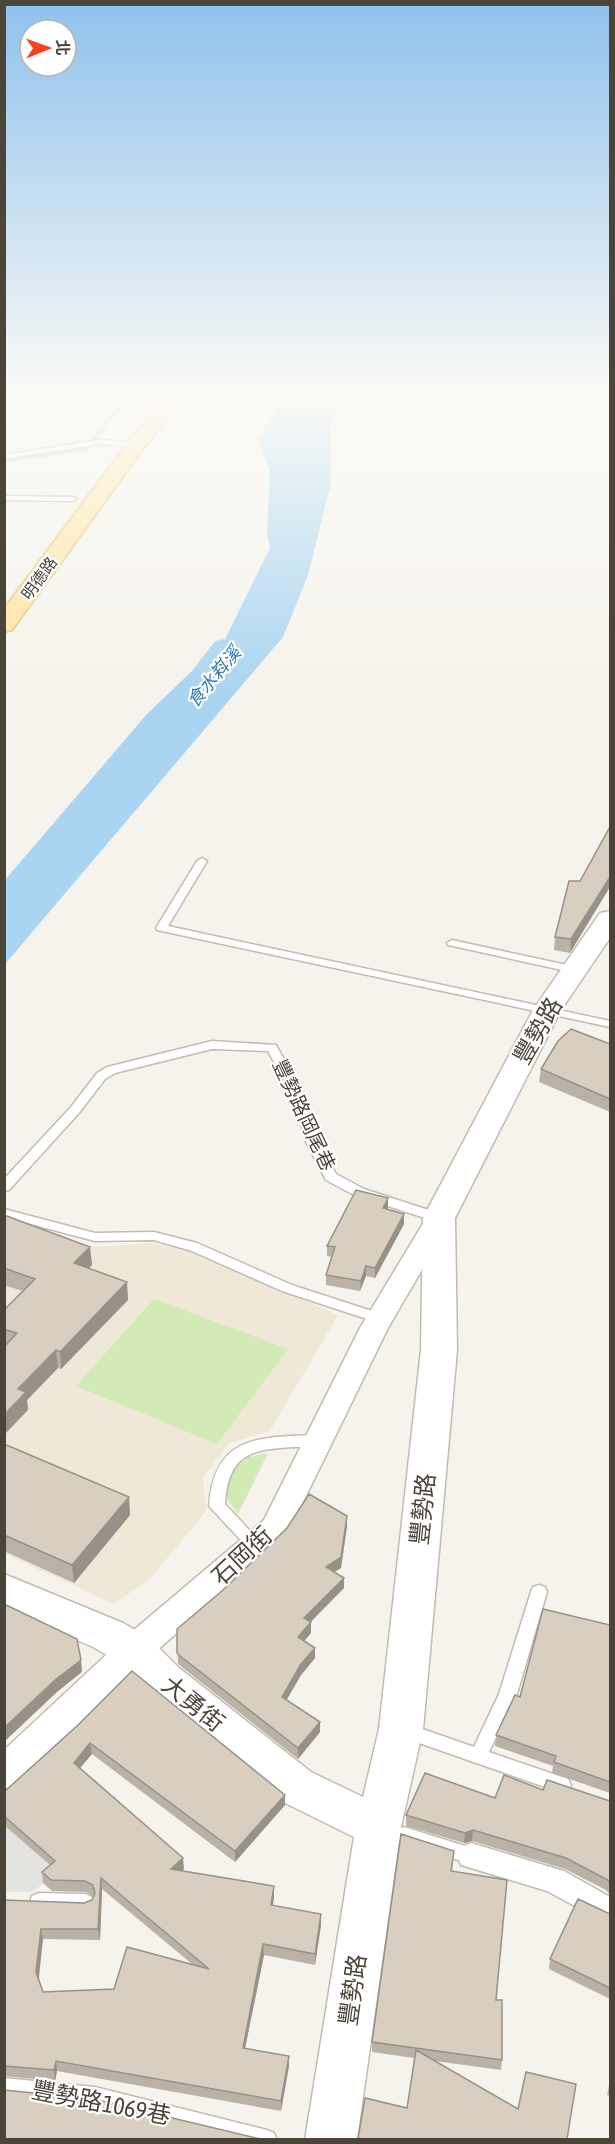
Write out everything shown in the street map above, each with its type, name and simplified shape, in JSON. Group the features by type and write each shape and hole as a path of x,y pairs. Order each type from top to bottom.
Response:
{"main road":[{"name":"明德路","path":"39,545 81,492"},
{"name":"明德路","path":"4,625 94,492"}],"street":[{"name":"豐勢路","path":"331,2139 378,1827 401,1729 440,1350 439,1218 547,1010 610,920"},
{"name":"石岡街","path":"4,1773 105,1680 134,1650 275,1528 379,1318 439,1218"},
{"name":"大勇街","path":"4,1590 108,1635 134,1650 164,1681 295,1786 378,1827"},
{"path":"471,1856 554,1880 610,1912"}],"lane":[{"path":"4,498 74,499"},
{"path":"202,861 161,928 610,1024"},
{"path":"452,943 576,970"},
{"name":"豐勢路岡尾巷","path":"4,1187 75,1110 101,1076 111,1070 212,1046 272,1048 300,1099 312,1142 331,1177 359,1192 439,1218"},
{"path":"4,1213 95,1238 154,1236 197,1248 286,1288 379,1318"},
{"path":"255,1545 217,1506 216,1485 225,1465 243,1450 267,1442 318,1441"},
{"path":"479,1755 508,1694 539,1592"},
{"path":"401,1729 578,1791"},
{"path":"378,1827 471,1856"},
{"path":"16,1902 85,1903"},
{"name":"豐勢路1069巷","path":"4,2088 95,2097 267,2139"}],"shaded area":[{"path":"4,1223 95,1247 154,1243 201,1254 338,1315 270,1431 229,1443 203,1478 206,1511 151,1578 114,1604 5,1554"},
{"path":"5,1825 57,1871 33,1892 5,1892"}],"green space":[{"path":"154,1299 288,1349 217,1444 76,1386"},
{"path":"268,1453 238,1514 228,1501 225,1486 232,1471 248,1457"}],"water":[{"name":"食水嵙溪","path":"269,492 329,492 308,575 283,637 5,964 5,880 147,714 192,671 215,641 225,639 270,548 267,533"}],"building":[{"path":"610,827 610,877 571,939 555,937 569,881 580,881"},
{"path":"571,1029 610,1044 610,1099 541,1069 558,1041"},
{"path":"356,1190 388,1198 383,1208 404,1214 375,1268 366,1266 361,1281 326,1275 335,1247 327,1246"},
{"path":"4,1215 90,1247 74,1263 127,1282 60,1352 56,1350 18,1389 26,1392 4,1415 4,1347 17,1333 4,1329 4,1310 35,1279 4,1268"},
{"path":"4,1444 129,1497 72,1565 4,1535"},
{"path":"309,1494 347,1516 341,1557 326,1567 344,1578 304,1618 311,1622 298,1637 315,1648 301,1664 282,1697 320,1722 298,1748 180,1656 177,1653 177,1629 223,1590 287,1528"},
{"path":"4,1604 77,1639 81,1660 55,1680 4,1728"},
{"path":"543,1609 610,1625 610,1782 554,1762 556,1756 496,1735 515,1695 520,1697"},
{"path":"132,1671 285,1795 235,1851 90,1743 74,1763 183,1858 171,1869 274,1886 271,1905 321,1914 315,1954 263,1944 243,2048 289,2056 281,2101 56,2061 54,2070 4,2066 4,1900 84,1903 92,1900 95,1893 93,1885 85,1881 51,1880 42,1872 55,1861 4,1816 4,1792 78,1725","holes":["101,1878 209,1969 127,1947 114,1989 43,1992 36,1972 41,1929 98,1929"]},
{"path":"425,1773 495,1798 504,1775 543,1790 547,1780 610,1801 610,1883 566,1858 473,1830 465,1833 406,1815"},
{"path":"401,1834 454,1851 451,1871 507,1880 496,2000 502,2000 502,2060 372,2042"},
{"path":"578,1899 610,1914 610,1988 550,1959"},
{"path":"416,2050 518,2109 526,2072 576,2084 567,2139 358,2138 365,2098 407,2108"},
{"path":"4,2090 93,2099 260,2139 4,2139"}]}
